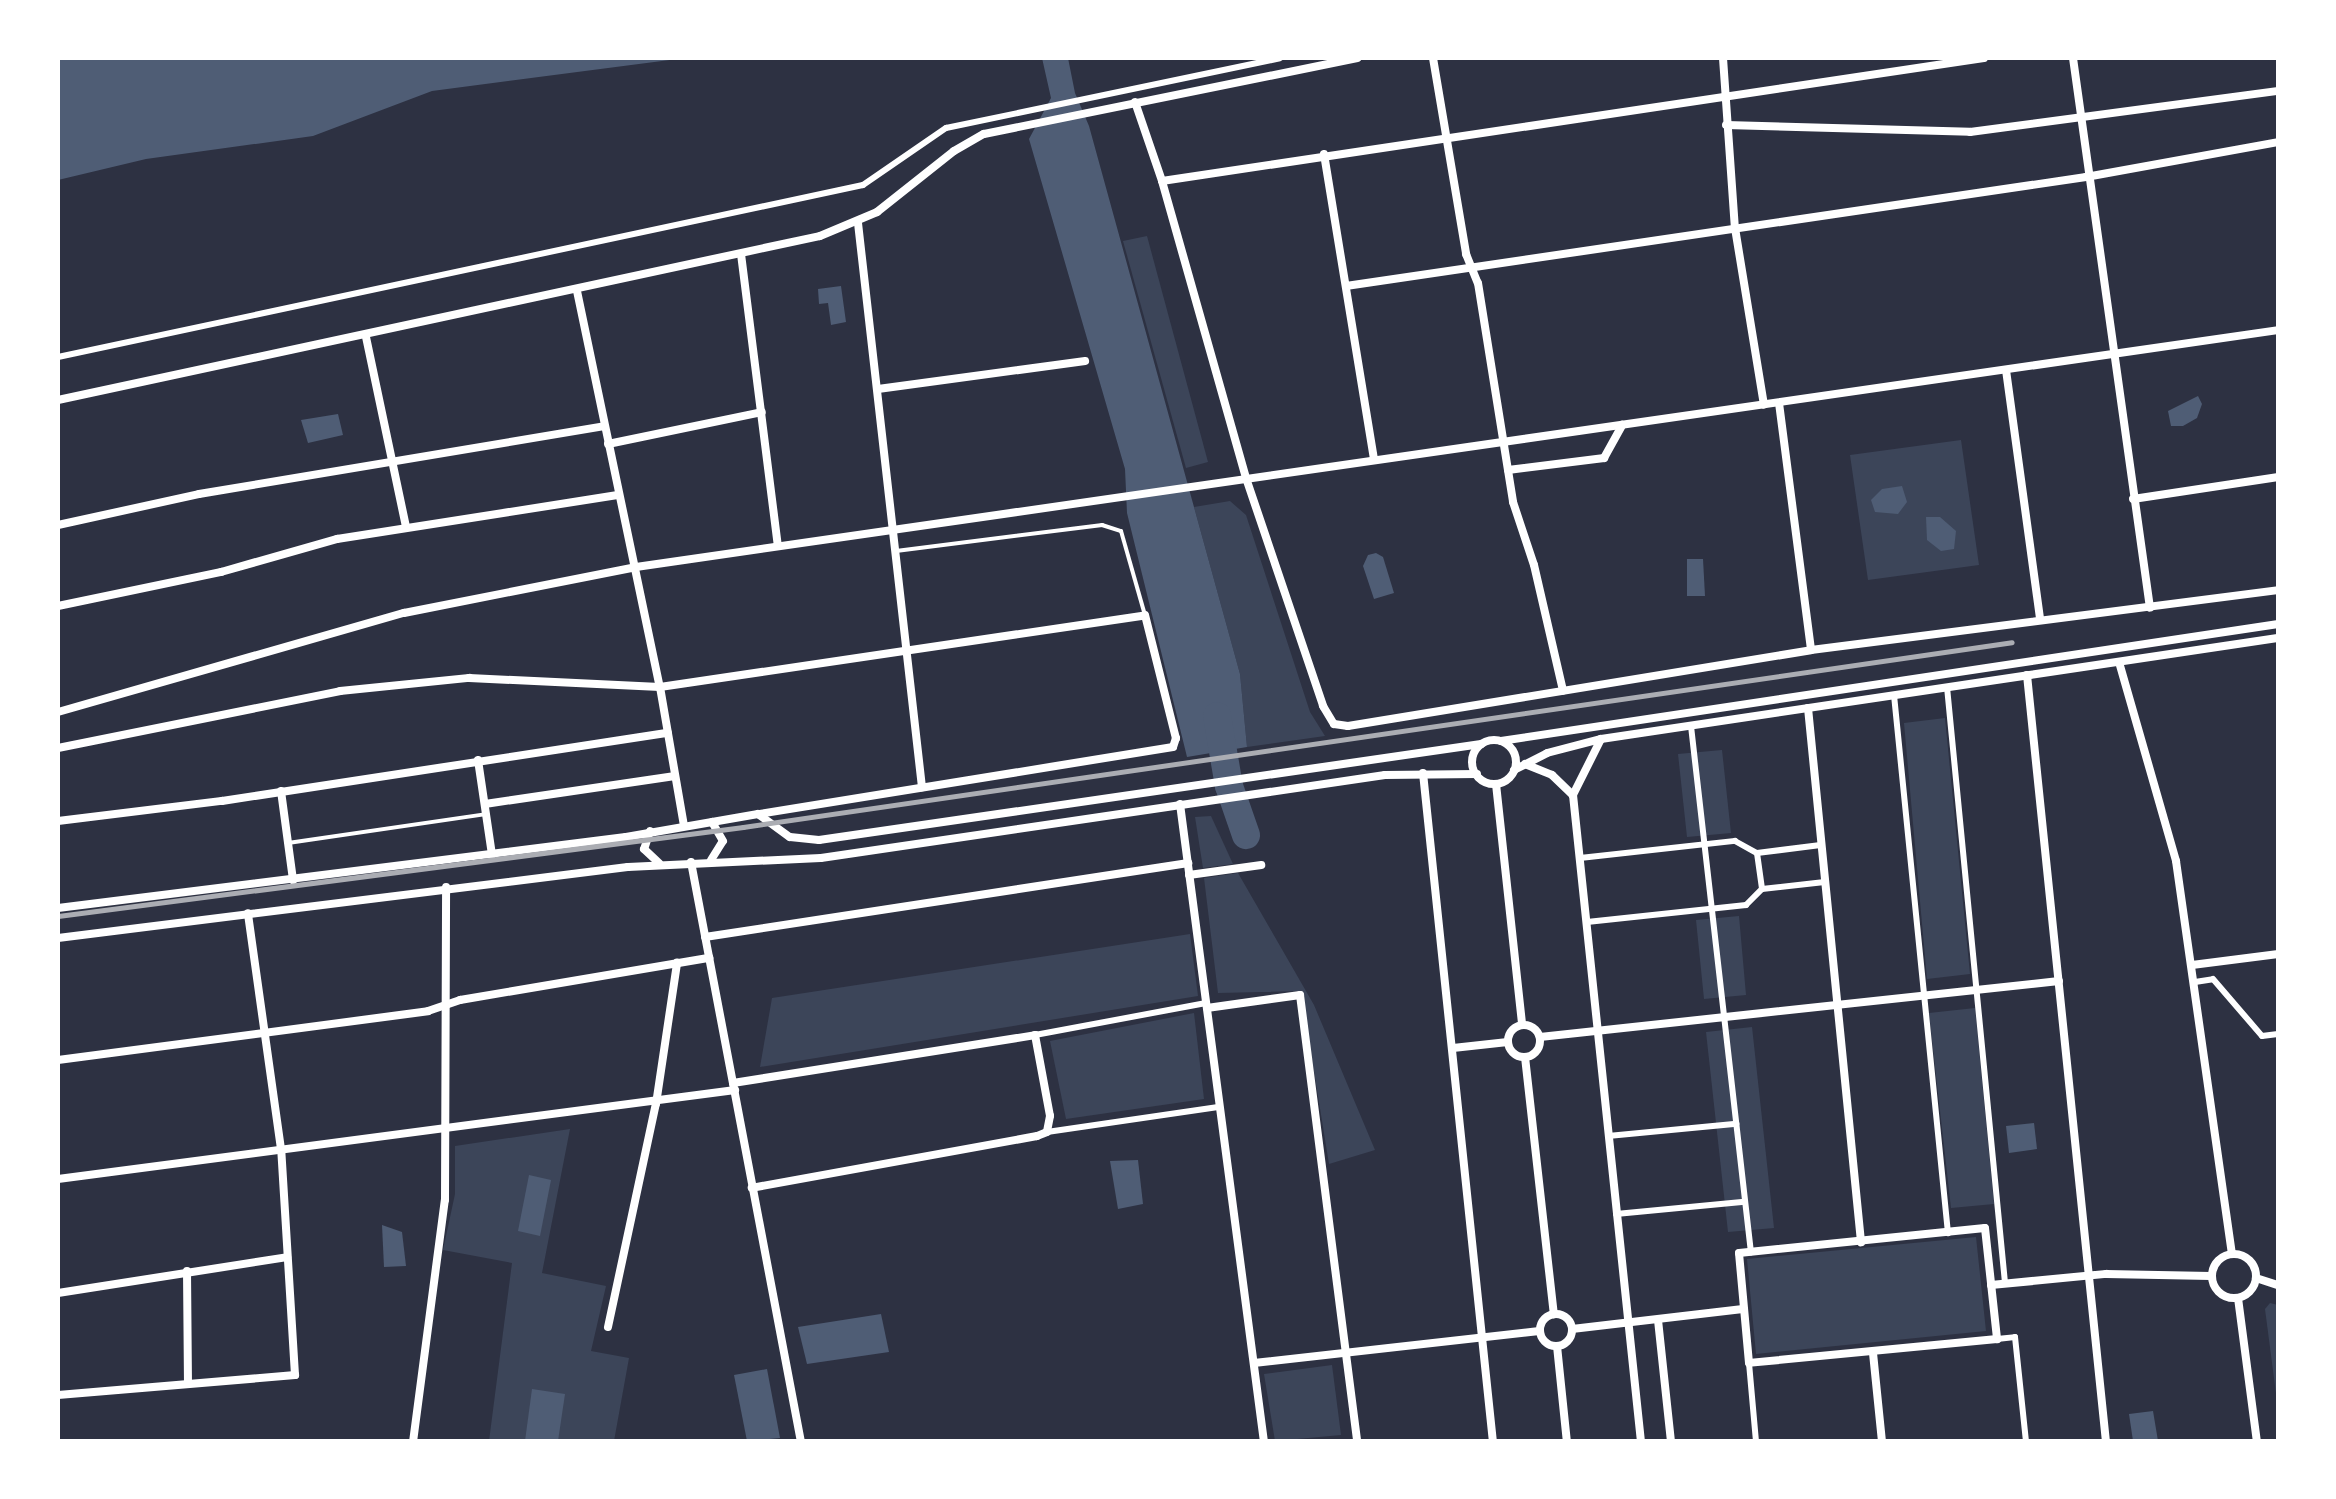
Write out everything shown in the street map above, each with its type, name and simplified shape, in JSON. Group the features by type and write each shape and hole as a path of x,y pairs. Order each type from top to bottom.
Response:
{"street":[{"path":"58,357 863,185 946,128 1280,58"},
{"path":"58,400 577,292 858,223 954,151 1016,125 1357,58"},
{"path":"1433,58 1471,268 1478,283 1508,470 1564,691"},
{"path":"1723,58 1736,228 1764,405"},
{"path":"1162,181 1984,58"},
{"path":"2073,58 2086,177 2150,608"},
{"path":"1726,126 1970,132 2278,91"},
{"path":"1135,102 1162,181 1246,478 1330,721 1348,726 1812,650 2278,590"},
{"path":"1346,286 2086,177 2278,142"},
{"path":"1324,154 1374,460"},
{"path":"858,223 922,787"},
{"path":"740,254 778,546"},
{"path":"577,292 660,686 684,826"},
{"path":"58,712 404,614 636,567 2278,330"},
{"path":"366,336 406,526"},
{"path":"878,389 1085,362"},
{"path":"2006,370 2040,619"},
{"path":"1779,404 1812,650"},
{"path":"608,444 762,412"},
{"path":"58,525 393,458 604,426"},
{"path":"1508,470 1604,458 1622,426"},
{"path":"2133,500 2278,477"},
{"path":"58,606 222,572 337,538 618,495"},
{"path":"58,748 340,691 469,678 660,686 1145,615 1176,738 1174,748 650,832 58,908"},
{"path":"758,814 790,837 819,840 2278,624"},
{"path":"1496,784 1546,753 1601,739 2278,638"},
{"path":"2119,662 2176,861 2232,1254"},
{"path":"2028,675 2106,1442"},
{"path":"1947,687 2006,1284"},
{"path":"1894,695 1948,1233"},
{"path":"1808,708 1860,1242"},
{"path":"1691,726 1751,1253"},
{"path":"58,821 668,733"},
{"path":"1601,739 1573,795 1642,1442"},
{"path":"1501,741 1512,749 1514,770"},
{"path":"1476,774 1474,755 1481,744"},
{"path":"478,760 492,855"},
{"path":"1525,764 1552,774 1573,795"},
{"path":"58,938 446,888 691,862 822,858 1284,788 1423,773 1476,774 1496,784"},
{"path":"1423,773 1493,1442"},
{"path":"485,809 675,776"},
{"path":"1496,784 1522,1024"},
{"path":"281,791 293,880"},
{"path":"1180,804 1264,1442"},
{"path":"712,822 723,841 712,860"},
{"path":"650,832 644,849 649,858 664,866"},
{"path":"1580,858 1735,841 1756,852 1821,845"},
{"path":"1756,852 1762,889"},
{"path":"691,862 801,1442"},
{"path":"705,937 1188,863"},
{"path":"1190,875 1260,865"},
{"path":"1586,922 1746,906 1762,889 1825,882"},
{"path":"413,1442 446,1200 446,888"},
{"path":"58,1394 296,1375 281,1149 248,912"},
{"path":"2192,965 2278,954"},
{"path":"58,1060 446,1004 709,958"},
{"path":"608,1327 656,1104 678,963"},
{"path":"2195,982 2212,979 2262,1036 2278,1034"},
{"path":"1540,1037 2059,981"},
{"path":"58,1179 656,1104 734,1086 1207,1005 1300,995 1357,1442"},
{"path":"1522,1024 1532,1027 1540,1037 1538,1050 1526,1057 1516,1055 1508,1042 1510,1032 1522,1024"},
{"path":"1035,1035 1050,1116 1046,1132"},
{"path":"1453,1048 1508,1042"},
{"path":"1526,1057 1554,1314"},
{"path":"752,1188 1046,1132 1218,1107"},
{"path":"1608,1136 1736,1124"},
{"path":"1616,1214 1745,1202"},
{"path":"1756,1442 1739,1253 1985,1228 1997,1339"},
{"path":"2232,1254 2250,1260 2256,1278 2250,1291 2238,1298 2219,1293 2211,1276 2216,1263 2232,1254"},
{"path":"58,1293 287,1257"},
{"path":"187,1270 188,1382"},
{"path":"1991,1285 2089,1275 2211,1276"},
{"path":"2256,1278 2278,1285"},
{"path":"2238,1298 2257,1442"},
{"path":"1572,1329 1744,1309"},
{"path":"1554,1314 1568,1319 1572,1329 1566,1342 1557,1346 1543,1341 1539,1331 1545,1318 1554,1314"},
{"path":"1658,1320 1671,1442"},
{"path":"1254,1363 1539,1331"},
{"path":"1749,1363 2014,1337 2026,1442"},
{"path":"1557,1346 1567,1442"},
{"path":"1872,1353 1882,1442"}],"lane":[{"path":"896,552 1102,525 1120,531 1145,615"},
{"path":"288,842 485,809"}],"shaded area":[{"path":"58,58 685,58 432,91 313,136 146,159 58,180"},
{"path":"1042,58 1068,58 1075,93 1089,126 1240,674 1247,747 1187,757 1127,513 1125,469 1029,139 1051,98"},
{"path":"1147,236 1208,462 1186,468 1123,241"},
{"path":"841,286 846,322 831,325 828,303 819,304 818,289"},
{"path":"2198,396 2202,404 2197,418 2183,426 2171,426 2168,411"},
{"path":"338,414 343,435 308,443 301,420"},
{"path":"1961,440 1979,565 1868,580 1850,455"},
{"path":"1902,486 1907,502 1898,514 1875,512 1871,500 1882,489"},
{"path":"1230,501 1246,515 1310,712 1325,736 1247,747 1240,674 1194,507"},
{"path":"1926,517 1940,517 1956,531 1954,549 1941,551 1927,540"},
{"path":"1376,553 1383,557 1394,593 1374,599 1363,566 1368,555"},
{"path":"1687,559 1703,559 1705,596 1687,596"},
{"path":"1945,718 1970,974 1927,979 1904,723"},
{"path":"1722,750 1731,833 1687,837 1678,754"},
{"path":"1211,816 1233,864 1203,868 1195,817"},
{"path":"1238,873 1314,1005 1375,1150 1329,1164 1301,991 1218,993 1204,878"},
{"path":"1739,916 1746,995 1704,999 1696,920"},
{"path":"1190,934 1198,996 760,1067 772,998"},
{"path":"1975,1008 1994,1204 1951,1208 1929,1013"},
{"path":"1194,1013 1204,1099 1066,1119 1050,1041"},
{"path":"1752,1027 1774,1228 1728,1232 1706,1032"},
{"path":"2034,1123 2037,1149 2009,1153 2006,1126"},
{"path":"570,1129 542,1273 606,1286 591,1351 629,1358 614,1441 489,1441 512,1263 443,1250 455,1194 455,1146"},
{"path":"1138,1160 1143,1204 1118,1209 1110,1161"},
{"path":"529,1175 551,1180 540,1236 518,1231"},
{"path":"382,1225 402,1232 406,1266 384,1267"},
{"path":"1976,1237 1986,1331 1756,1354 1747,1259"},
{"path":"2270,1303 2278,1305 2278,1409 2265,1309"},
{"path":"881,1314 889,1352 807,1364 798,1327"},
{"path":"1332,1365 1341,1435 1275,1441 1264,1374"},
{"path":"767,1369 780,1438 747,1441 734,1375"},
{"path":"532,1389 565,1394 558,1441 525,1441"},
{"path":"2153,1411 2158,1441 2133,1441 2129,1414"}],"waterway":[{"path":"1217,716 1229,786 1246,835"}],"railway":[{"path":"58,916 743,827 2012,642"}]}
